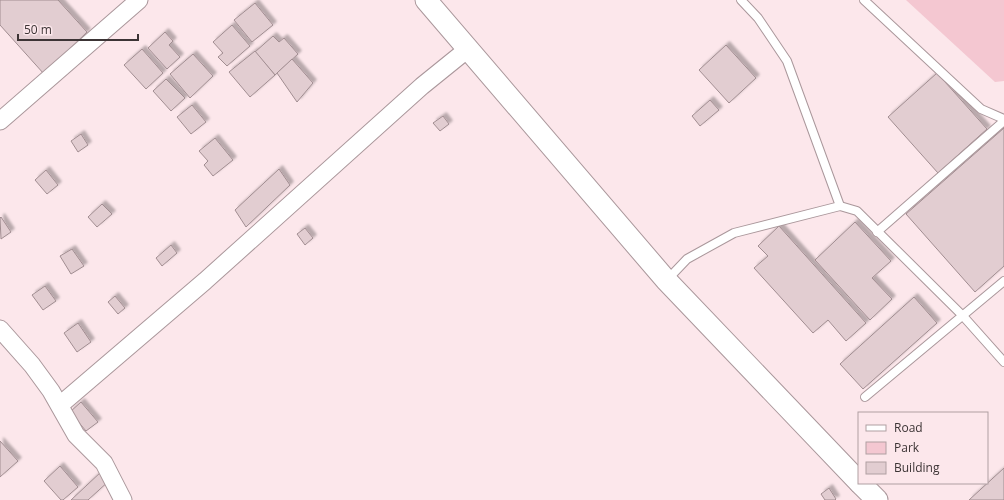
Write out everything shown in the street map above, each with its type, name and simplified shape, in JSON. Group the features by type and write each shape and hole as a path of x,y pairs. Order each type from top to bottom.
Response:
{"street":[{"path":"0,121 139,0"},
{"path":"426,0 469,48 666,280 858,480"},
{"path":"60,405 205,281 422,86 469,48"},
{"path":"0,329 32,365 60,405 76,435 104,463 123,500"},
{"path":"862,484 877,500"}],"lane":[{"path":"741,0 758,18 786,61 840,206"},
{"path":"864,0 981,109 1004,120 877,232"},
{"path":"666,280 687,259 734,233 840,206 857,211 963,316 1004,362"},
{"path":"865,397 1004,281"}],"green space":[{"path":"906,0 1004,0 1004,81 995,82"}],"building":[{"path":"0,0 58,0 87,32 44,74 0,25"},
{"path":"255,3 273,25 252,42 234,20"},
{"path":"232,25 250,46 227,66 218,57 223,53 213,42"},
{"path":"165,32 173,41 169,45 180,57 167,69 148,48"},
{"path":"273,36 279,42 284,38 298,54 275,75 255,52"},
{"path":"726,45 756,78 729,103 699,70"},
{"path":"142,49 163,73 146,89 124,65"},
{"path":"255,51 275,75 250,97 229,72"},
{"path":"193,54 213,76 190,98 170,74"},
{"path":"292,59 313,83 297,102 277,73"},
{"path":"937,73 987,129 938,173 888,117"},
{"path":"166,79 185,98 171,111 153,91"},
{"path":"710,100 719,110 700,126 692,116"},
{"path":"192,105 206,122 191,134 177,117"},
{"path":"443,116 449,124 440,131 433,123"},
{"path":"1004,128 1004,266 975,292 906,214"},
{"path":"81,134 88,145 78,152 71,141"},
{"path":"215,138 233,160 213,176 204,165 208,161 199,151"},
{"path":"279,169 290,185 246,227 235,210"},
{"path":"46,170 58,185 47,194 35,180"},
{"path":"102,204 112,214 97,227 88,217"},
{"path":"1,217 11,232 1,239 0,218"},
{"path":"855,222 891,261 872,278 892,299 870,320 815,260"},
{"path":"779,226 866,323 846,341 828,320 813,333 754,268 768,256 758,246"},
{"path":"305,228 313,238 305,245 297,234"},
{"path":"171,245 177,253 162,266 156,258"},
{"path":"72,249 84,266 71,274 60,256"},
{"path":"45,286 56,301 43,310 32,295"},
{"path":"115,296 125,308 118,314 108,302"},
{"path":"914,297 937,323 863,389 840,364"},
{"path":"78,323 91,342 77,352 64,333"},
{"path":"81,402 98,422 86,431 70,412"},
{"path":"0,441 18,461 0,477"},
{"path":"60,466 78,487 63,500 61,500 44,481"},
{"path":"1004,468 1004,500 969,500 988,484"},
{"path":"102,471 110,480 88,500 71,500"},
{"path":"829,488 836,499 835,500 825,500 821,494"}]}
